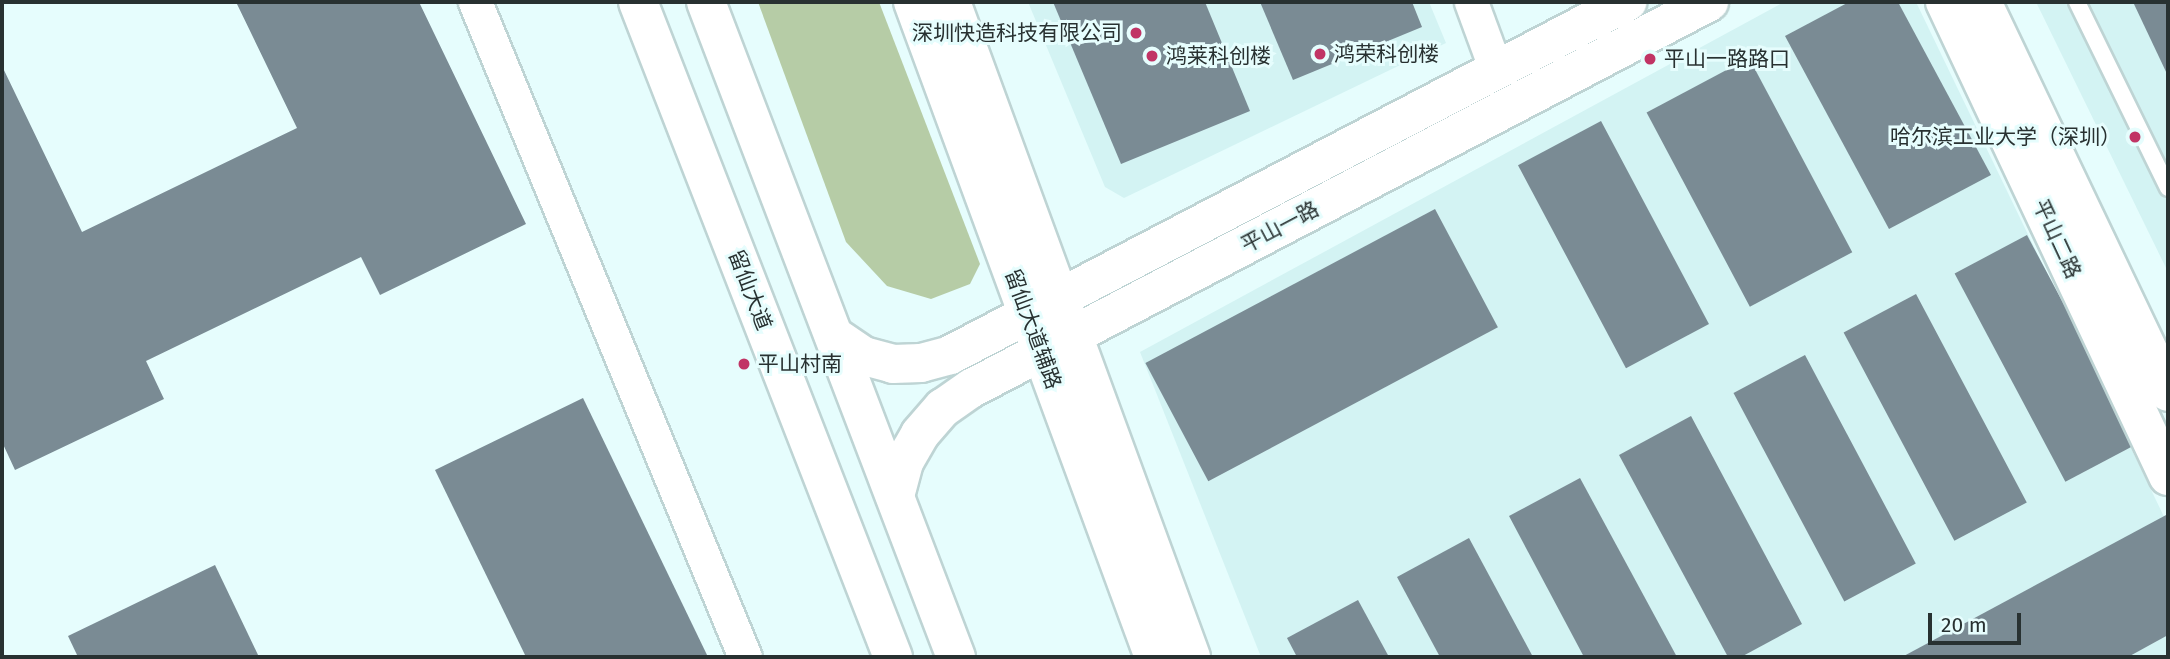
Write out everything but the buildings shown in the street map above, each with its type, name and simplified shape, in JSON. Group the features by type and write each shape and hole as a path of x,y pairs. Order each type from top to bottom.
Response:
{"main road":[{"name":"留仙大道","path":"638,2 893,657"},
{"path":"706,2 956,657"},
{"name":"留仙大道辅路","path":"913,2 1044,306"},
{"name":"留仙大道辅路","path":"951,2 1154,657"},
{"name":"平山一路","path":"834,336 864,356 893,364 921,363 950,355 1627,2"},
{"name":"平山一路","path":"895,496 904,462 920,434 943,408 1057,342 1709,2"},
{"name":"平山二路","path":"1945,2 2168,475"},
{"name":"平山二路","path":"1982,2 2168,393"},
{"name":"留仙大道辅路","path":"1057,342 1191,657"}],"street":[{"path":"475,2 745,657"},
{"path":"1471,2 1496,70"}],"lane":[{"path":"2077,2 2168,188"}],"shaded area":[{"path":"1028,2 1429,2 1446,43 1124,198 1105,187"},
{"path":"1784,2 1916,2 2168,525 2168,657 1261,657 1140,352"},
{"name":"哈尔滨工业大学（深圳）","path":"2036,2 2168,2 2168,272"}],"green space":[{"path":"758,2 879,2 980,264 970,284 931,299 887,286 846,242"}],"place":[{"name":"深圳快造科技有限公司","path":"1136,33"},
{"name":"鸿荣科创楼","path":"1320,54"},
{"name":"鸿莱科创楼","path":"1152,56"},
{"name":"平山一路路口","path":"1650,59"},
{"name":"哈尔滨工业大学（深圳）","path":"2135,137"},
{"name":"平山村南","path":"744,364"}]}
